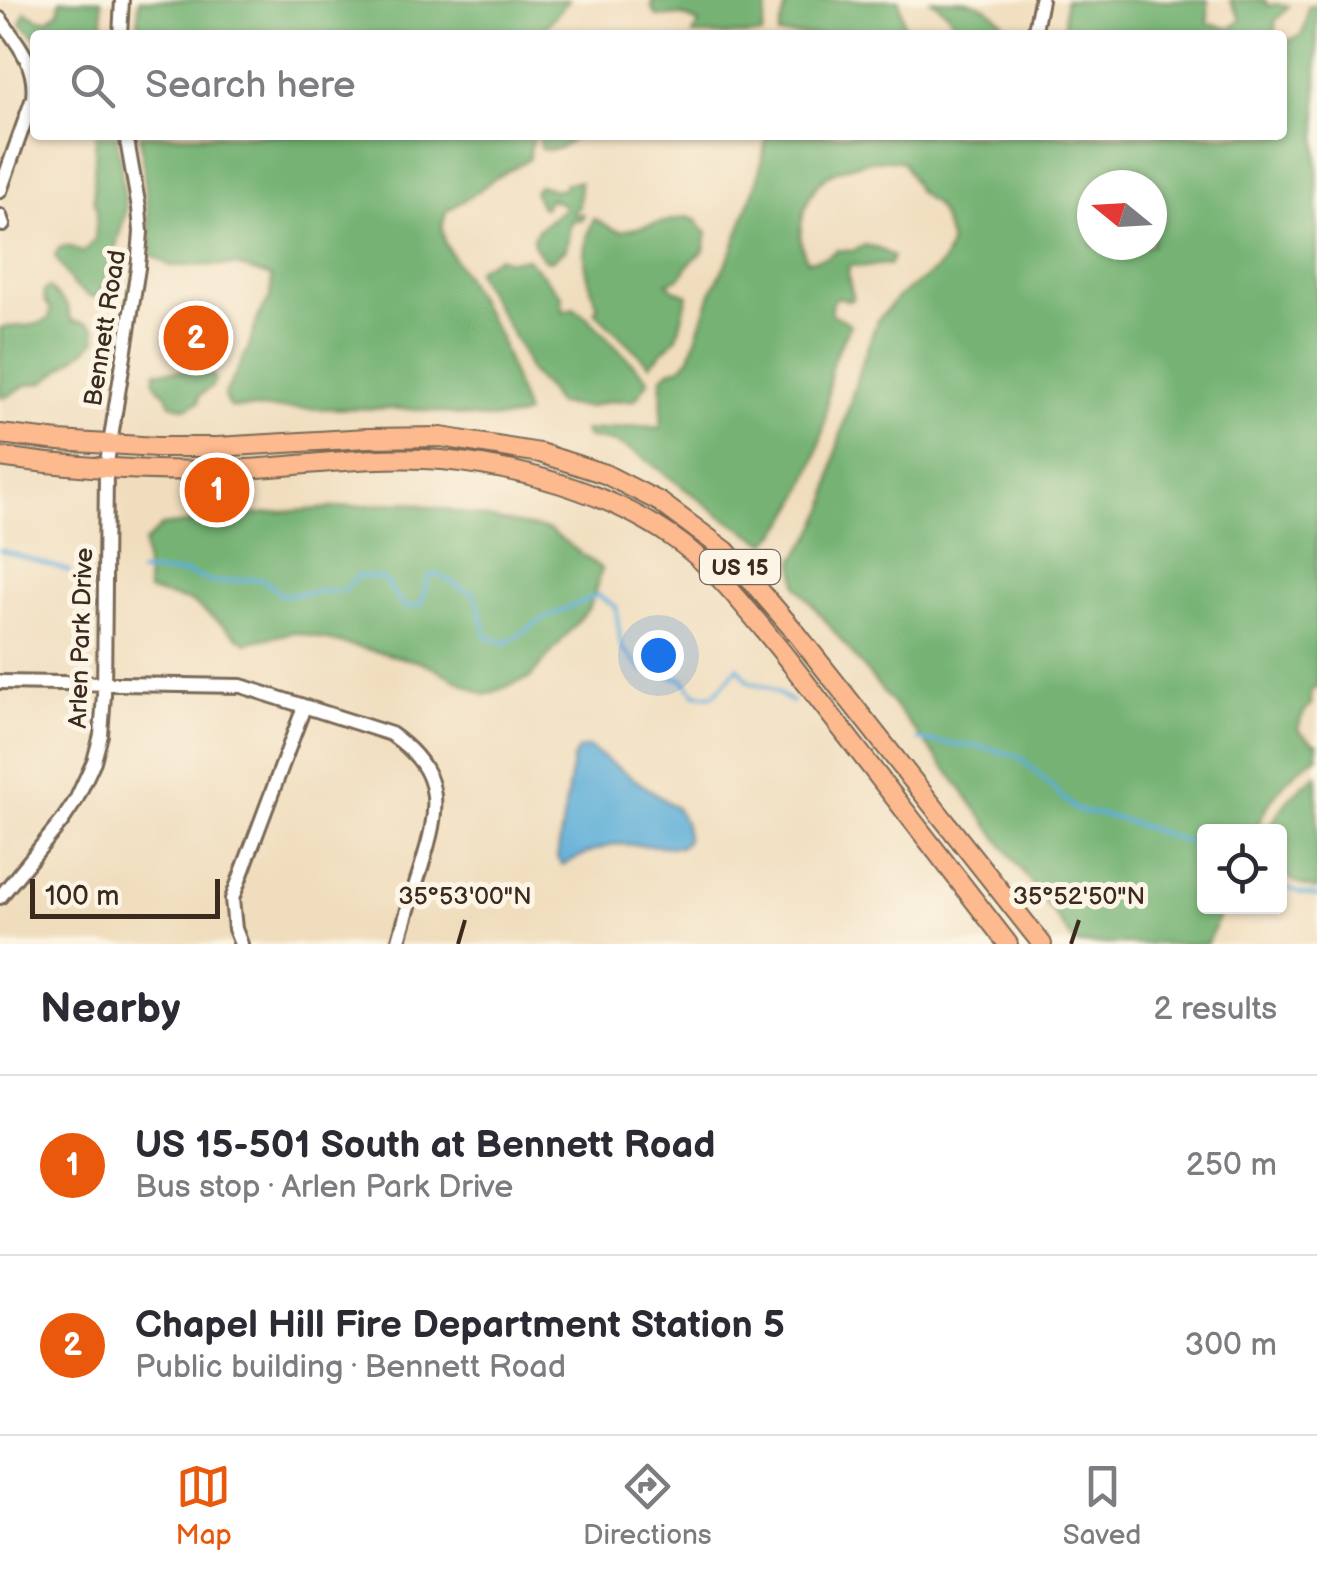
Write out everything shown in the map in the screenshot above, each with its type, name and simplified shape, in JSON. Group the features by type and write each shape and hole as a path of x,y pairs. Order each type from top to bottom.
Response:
{"highway":[{"name":"US 15","path":"0,434 109,445 217,447 441,437 540,453 605,474 660,502 726,552 1042,944"},
{"name":"US 15","path":"0,457 106,469 228,470 440,460 504,470 599,496 649,522 686,548 747,610 1008,944"}],"street":[{"path":"120,30 122,0"},
{"path":"1035,30 1041,0"},
{"path":"0,19 30,65"},
{"path":"0,191 30,106"},
{"name":"Bennett Road","path":"106,469 140,250 139,208 127,140"},
{"name":"Arlen Park Drive","path":"0,897 62,822 88,777 101,735 106,469"},
{"path":"0,682 240,686 391,734 426,769 436,815 398,944"},
{"path":"242,944 235,929 232,899 304,707"}],"green space":[{"path":"60,0 101,0 104,30 30,32 21,24 25,12 48,20 59,11"},
{"path":"139,0 569,0 543,30 138,30"},
{"path":"652,0 768,0 763,30 696,30 699,23 680,15 658,17"},
{"path":"788,0 899,0 905,30 779,30"},
{"path":"931,0 979,4 1010,30 957,30 948,13"},
{"path":"1065,0 1208,0 1208,23 1230,29 1241,20 1230,0 1265,0 1268,6 1289,7 1275,21 1275,30 1064,30"},
{"path":"1317,5 1317,689 1311,692 1311,705 1298,730 1317,743 1317,757 1296,771 1280,789 1258,824 1197,824 1197,914 1220,914 1207,944 1076,944 954,779 797,586 794,560 826,507 836,452 877,321 898,297 936,270 950,245 941,215 918,192 903,162 872,161 838,171 821,181 805,208 801,242 808,261 865,245 893,257 889,265 849,266 853,297 850,301 839,297 833,300 831,313 850,325 833,361 820,444 794,508 766,543 724,518 640,455 616,443 586,437 584,431 661,428 662,377 690,357 711,293 732,251 758,178 766,140 1287,140 1287,41 1301,35 1308,7"},
{"path":"96,140 118,140 126,211 109,271 98,296 90,297 73,285 55,256 63,246 83,253 95,239"},
{"path":"140,140 532,140 529,159 446,211 442,228 445,243 499,336 526,414 500,418 410,409 230,407 224,397 270,297 272,277 234,265 170,266 152,255"},
{"path":"540,140 570,140 556,149 541,149"},
{"path":"580,182 579,207 573,214 583,214 583,219 571,221 566,249 551,261 545,260 534,246 533,237 565,208 549,198 544,208 540,206 534,192 539,185 555,190 565,189 565,184"},
{"path":"687,217 698,221 707,233 704,250 681,277 667,283 688,295 677,337 650,365 594,311 598,307 587,274 586,242 594,219 622,231"},
{"path":"497,257 510,261 527,258 562,296 563,311 574,308 588,318 649,380 635,400 589,407 557,404 530,372 519,345 476,273"},
{"path":"49,287 67,306 73,321 88,323 95,329 96,339 44,382 0,397 0,328 49,319 51,309 44,291"},
{"path":"156,371 187,371 213,375 215,380 199,396 199,402 186,408 171,404 154,381"},
{"path":"406,502 549,530 602,569 590,607 530,678 485,695 424,663 294,632 246,643 192,602 148,591 144,543 162,526"},
{"path":"1317,775 1317,890 1287,877 1287,824 1272,824 1301,788"}],"water":[{"path":"588,747 676,808 683,819 687,840 680,847 615,844 562,865 557,858 573,759 578,750"}],"waterway":[{"path":"0,550 69,571"},
{"path":"140,572 187,573 215,583 264,580 282,595 345,590 357,576 383,578 404,607 420,606 429,576 437,574 476,596 487,637 506,643 545,618 598,595 616,607 621,647 644,671 683,679 695,694 713,696 738,667 749,682 792,702"},
{"path":"918,740 988,748 1020,757 1076,810 1121,819 1197,846"},
{"path":"1287,887 1317,896"}],"place":[{"name":"Chapel Hill Fire Department Station 5","path":"196,338"},
{"name":"US 15-501 South at Bennett Road","path":"217,490"}]}
